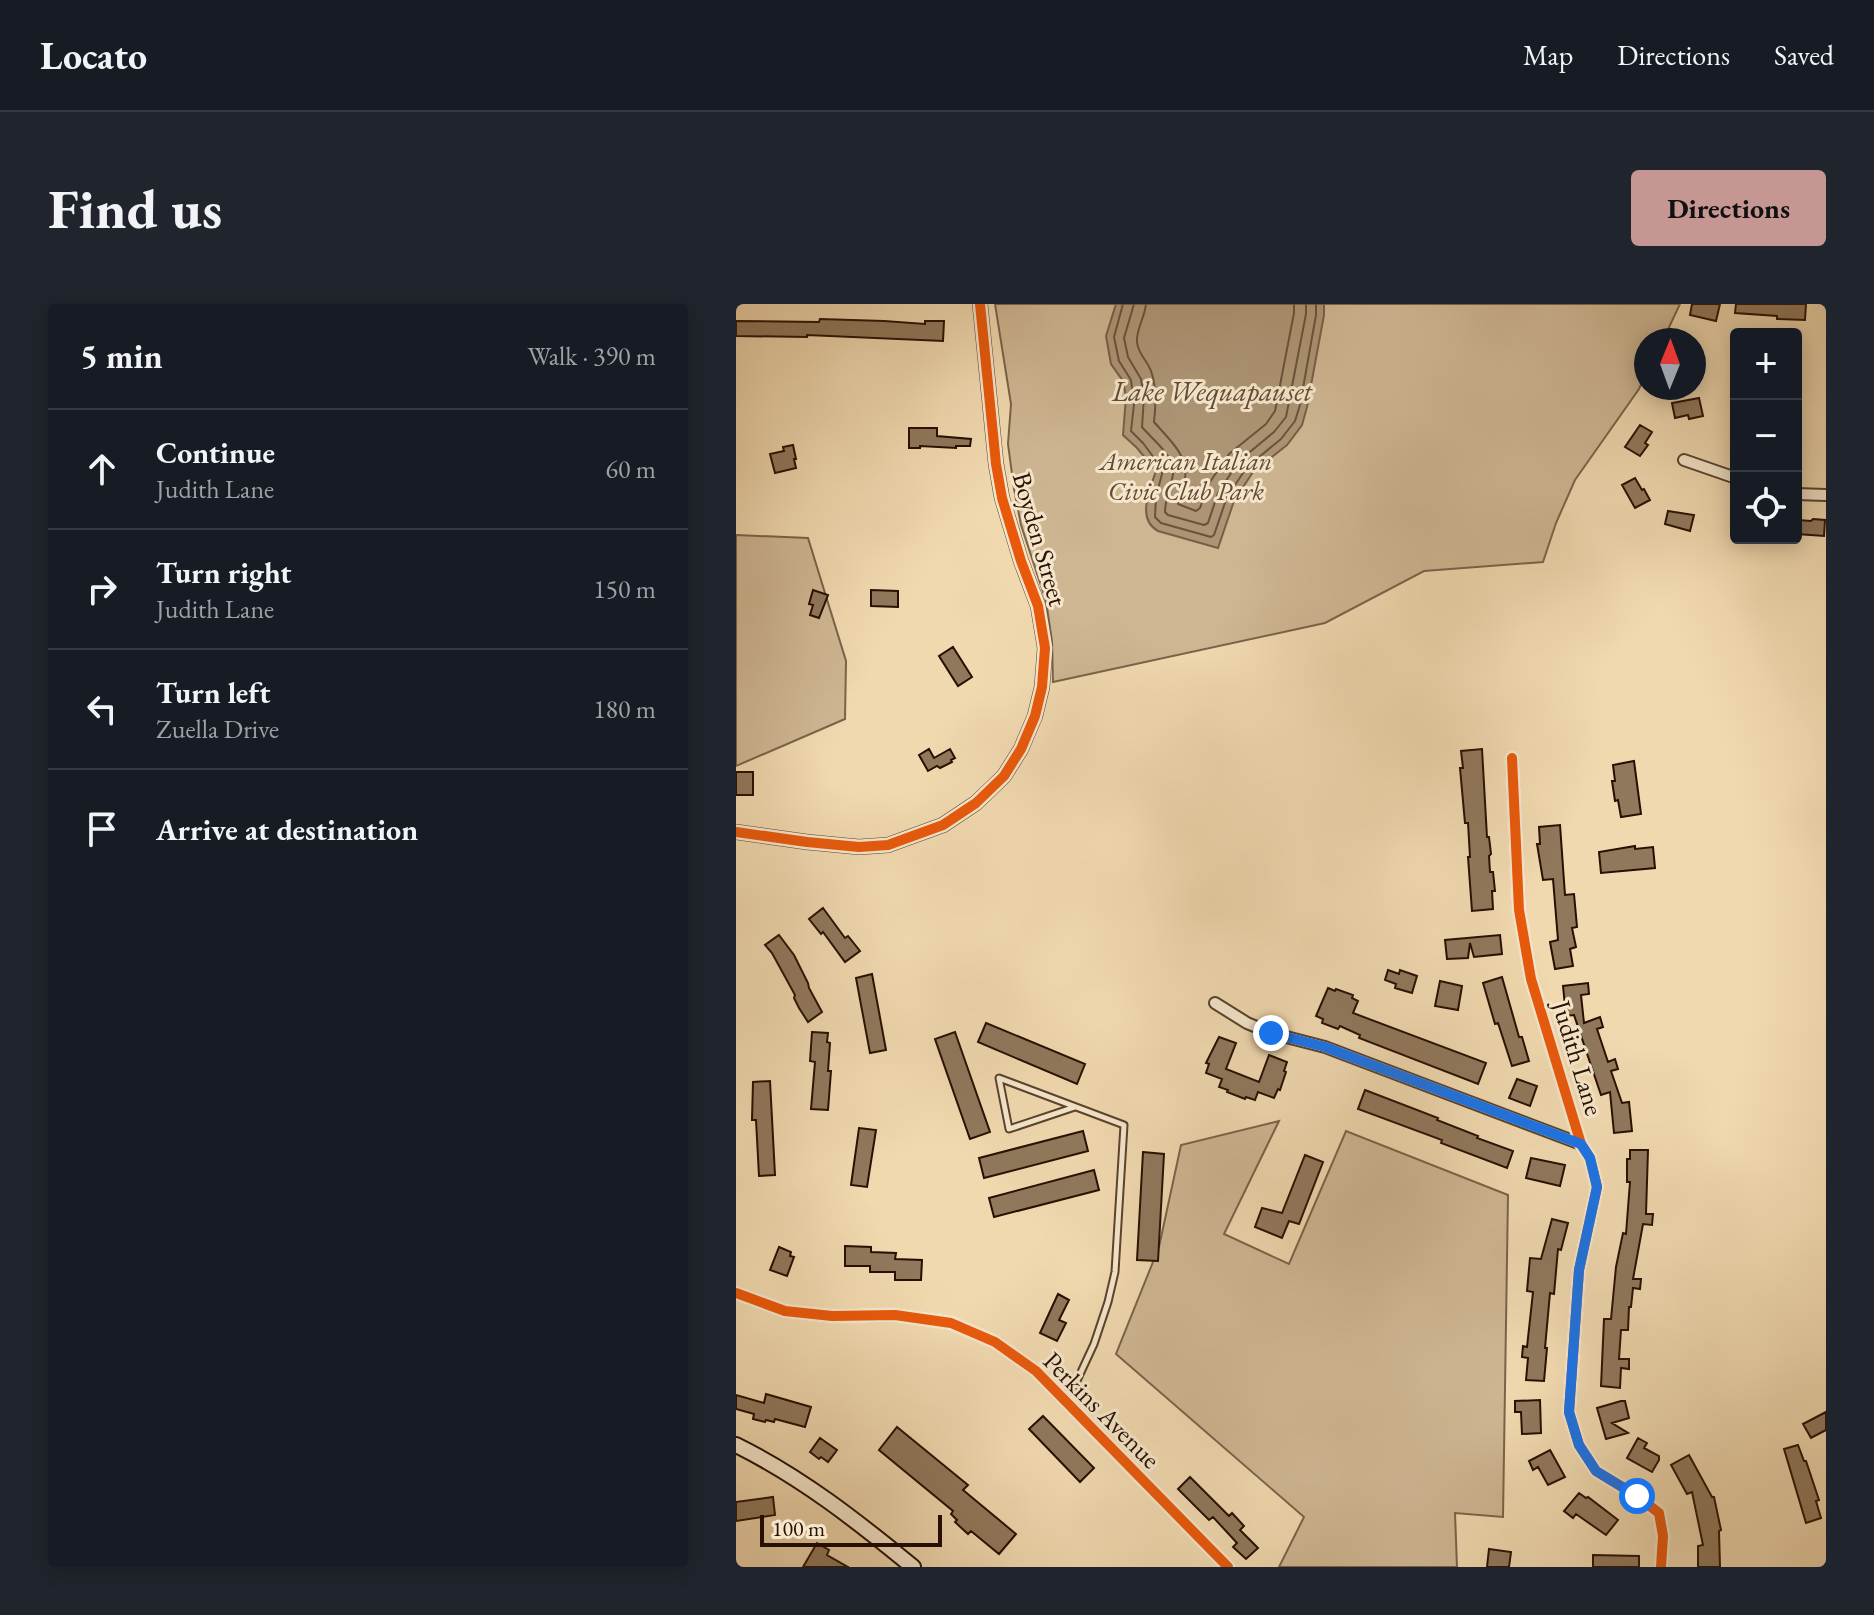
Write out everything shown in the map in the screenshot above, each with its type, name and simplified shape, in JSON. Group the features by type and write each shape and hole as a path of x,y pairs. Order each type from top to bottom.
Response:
{"main road":[{"path":"736,1445 827,1499 913,1567"}],"street":[{"name":"Boyden Street","path":"736,832 859,847 888,845 943,825 976,803 1004,776 1021,749 1035,716 1042,687 1045,648 1038,606 1002,498 980,304"},
{"path":"1684,460 1730,476"},
{"path":"1802,494 1826,495"},
{"name":"Judith Lane","path":"1512,758 1519,910 1531,979 1597,1187 1579,1270 1569,1412 1579,1445 1596,1471 1659,1513 1663,1536 1661,1567"},
{"path":"1215,1003 1247,1023 1271,1033 1325,1047 1581,1144"},
{"name":"Perkins Avenue","path":"736,1293 785,1311 832,1316 895,1315 951,1323 995,1342 1036,1371 1228,1567"}],"lane":[{"path":"1062,1398 1075,1385 1094,1344 1115,1272 1124,1125 999,1078 1009,1129 1075,1107"}],"green space":[{"name":"American Italian Civic Club Park","path":"995,304 1680,304 1669,328 1634,328 1634,396 1575,480 1543,562 1424,571 1325,623 1053,682 1052,641 1046,601 1021,525 1014,489 1008,444 1011,404"},
{"path":"736,535 808,538 846,661 845,719 736,766"},
{"path":"1279,1121 1224,1234 1289,1264 1346,1131 1508,1195 1503,1517 1455,1513 1457,1567 1279,1567 1304,1517 1116,1354 1159,1247 1181,1145"}],"water":[{"name":"Lake Wequapauset","path":"1116,304 1324,304 1302,425 1287,445 1253,472 1234,501 1218,548 1158,531 1148,519 1146,503 1156,471 1123,435 1126,397 1123,381 1111,364 1106,336"}],"building":[{"path":"1692,304 1720,304 1716,321 1690,315"},
{"path":"1736,304 1806,304 1805,320 1735,313"},
{"path":"820,319 925,324 925,321 944,321 943,341 807,335 736,336 736,321 819,322"},
{"path":"1699,400 1703,416 1675,418 1672,403"},
{"path":"1640,425 1652,432 1640,456 1625,447"},
{"path":"909,428 937,428 937,436 971,439 970,446 909,448"},
{"path":"793,445 796,468 775,473 770,454"},
{"path":"1635,478 1650,500 1635,508 1622,485"},
{"path":"1668,511 1694,515 1690,531 1665,524"},
{"path":"1802,520 1825,520 1824,536 1802,534"},
{"path":"813,590 828,595 819,618 810,615"},
{"path":"871,590 898,591 898,607 871,606"},
{"path":"953,647 972,677 958,686 939,656"},
{"path":"929,749 934,758 950,749 955,758 940,768 937,766 928,771 919,755"},
{"path":"1482,749 1490,872 1493,872 1495,891 1492,891 1493,909 1472,911 1461,751"},
{"path":"1634,761 1641,814 1621,817 1618,800 1615,801 1613,765"},
{"path":"736,772 753,772 753,795 736,795"},
{"path":"1560,825 1565,895 1574,894 1577,927 1572,928 1576,947 1570,949 1573,966 1555,969 1550,942 1558,940 1553,879 1543,880 1537,844 1540,844 1539,827"},
{"path":"1635,846 1635,849 1653,847 1655,868 1601,873 1599,852"},
{"path":"823,908 845,938 848,936 860,951 845,962 809,919"},
{"path":"779,935 794,955 822,1012 808,1022 765,945"},
{"path":"1500,935 1502,954 1474,957 1470,943 1468,958 1447,959 1445,940"},
{"path":"1388,970 1399,974 1400,970 1417,976 1412,993 1395,988 1396,984 1385,980"},
{"path":"872,974 886,1050 870,1053 856,978"},
{"path":"1502,977 1529,1061 1512,1066 1483,983"},
{"path":"1440,981 1462,986 1458,1010 1435,1006"},
{"path":"1588,983 1589,994 1581,995 1584,1023 1600,1017 1603,1027 1597,1029 1608,1062 1615,1059 1618,1069 1611,1071 1622,1103 1629,1102 1632,1131 1614,1133 1610,1092 1601,1095 1574,1015 1566,1016 1563,986"},
{"path":"1328,988 1353,995 1352,998 1358,1001 1353,1013 1486,1063 1478,1084 1359,1038 1360,1035 1340,1026 1338,1029 1322,1023 1323,1019 1316,1016"},
{"path":"986,1023 1085,1064 1077,1084 978,1042"},
{"path":"812,1032 828,1033 828,1071 831,1071 828,1110 811,1109 815,1062 810,1061"},
{"path":"955,1032 990,1132 970,1139 935,1039"},
{"path":"1219,1037 1236,1043 1226,1069 1259,1082 1269,1055 1287,1062 1280,1090 1274,1098 1258,1092 1255,1100 1245,1099 1219,1087 1222,1079 1206,1073 1209,1064 1206,1063"},
{"path":"1517,1079 1537,1086 1530,1106 1509,1098"},
{"path":"770,1081 775,1175 759,1176 756,1120 752,1120 753,1082"},
{"path":"1365,1090 1513,1151 1507,1168 1358,1109"},
{"path":"859,1128 876,1130 867,1187 851,1185"},
{"path":"1083,1131 1088,1151 984,1178 979,1158"},
{"path":"1630,1150 1648,1150 1646,1214 1653,1214 1652,1225 1643,1224 1633,1279 1641,1279 1640,1289 1633,1288 1628,1330 1621,1330 1619,1359 1629,1359 1629,1369 1621,1368 1620,1388 1601,1386 1604,1319 1611,1319 1616,1267 1623,1233 1626,1234 1630,1182 1627,1182 1627,1159 1630,1159"},
{"path":"1143,1152 1164,1154 1158,1261 1137,1260"},
{"path":"1305,1155 1323,1162 1299,1224 1289,1221 1282,1238 1255,1227 1262,1208 1282,1213"},
{"path":"1531,1158 1565,1165 1560,1186 1526,1178"},
{"path":"1094,1170 1099,1190 994,1217 989,1198"},
{"path":"1552,1219 1568,1223 1561,1250 1558,1249 1554,1294 1550,1293 1544,1381 1526,1380 1528,1358 1522,1357 1523,1346 1527,1347 1533,1292 1527,1291 1530,1258 1541,1259"},
{"path":"845,1246 871,1247 871,1252 896,1253 895,1259 922,1260 921,1280 895,1280 895,1272 870,1272 870,1266 845,1266"},
{"path":"779,1247 791,1252 790,1256 794,1257 787,1276 770,1270"},
{"path":"1058,1294 1069,1300 1059,1320 1066,1323 1057,1341 1040,1333"},
{"path":"766,1394 811,1407 805,1427 775,1419 774,1422 765,1422 753,1419 754,1414 736,1409 736,1395 764,1403"},
{"path":"1540,1400 1541,1433 1522,1434 1521,1412 1515,1412 1515,1401"},
{"path":"1625,1401 1629,1418 1612,1423 1628,1433 1606,1439 1597,1408"},
{"path":"1826,1412 1826,1430 1811,1438 1803,1424"},
{"path":"1043,1416 1094,1468 1080,1482 1029,1429"},
{"path":"897,1427 968,1485 963,1490 1016,1534 999,1554 971,1531 968,1534 955,1522 957,1520 951,1514 953,1511 879,1450"},
{"path":"820,1438 837,1450 828,1462 810,1452"},
{"path":"1638,1438 1647,1443 1644,1448 1659,1456 1652,1472 1627,1458"},
{"path":"1798,1445 1819,1500 1816,1501 1821,1518 1806,1523 1784,1449"},
{"path":"1550,1450 1565,1477 1548,1485 1538,1467 1533,1470 1529,1461"},
{"path":"1689,1455 1714,1497 1721,1530 1720,1567 1698,1567 1698,1546 1703,1545 1692,1492 1687,1494 1671,1465"},
{"path":"1190,1477 1229,1516 1232,1513 1244,1526 1240,1530 1258,1548 1246,1559 1233,1547 1237,1543 1213,1517 1209,1520 1178,1489"},
{"path":"1579,1493 1618,1520 1606,1535 1576,1514 1573,1518 1564,1511"},
{"path":"773,1497 775,1515 736,1521 736,1502"},
{"path":"817,1543 829,1550 827,1555 848,1567 803,1567"},
{"path":"1489,1549 1511,1552 1509,1567 1487,1567"},
{"path":"1593,1555 1639,1556 1639,1567 1593,1567"}],"cycle path":[{"path":"736,832 859,847 888,845 943,825 976,803 1004,776 1021,749 1035,716 1042,687 1045,648 1038,606 1002,498 980,304"},
{"path":"1512,758 1519,910 1531,979 1597,1187 1579,1270 1569,1412 1579,1445 1596,1471 1659,1513 1663,1536 1661,1567"},
{"path":"736,1293 785,1311 832,1316 895,1315 951,1323 995,1342 1036,1371 1228,1567"}],"route":[{"path":"1271,1033 1325,1047 1581,1144 1590,1158 1597,1187 1579,1270 1569,1412 1579,1445 1596,1471 1637,1496"}]}
